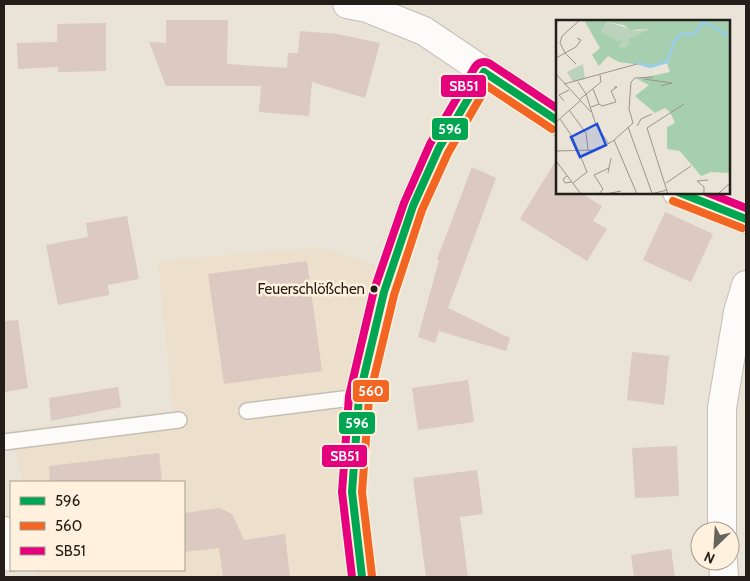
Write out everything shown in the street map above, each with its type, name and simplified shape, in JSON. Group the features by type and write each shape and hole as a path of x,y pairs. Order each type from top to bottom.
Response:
{"street":[{"path":"346,4 367,8 424,31 556,119"},
{"path":"362,577 352,492 359,397 384,292 413,206 439,148 484,72"},
{"path":"682,194 746,219"},
{"path":"722,521 722,408 738,312 746,285"},
{"path":"4,531 10,553"}],"lane":[{"path":"247,411 359,397"},
{"path":"4,442 179,420"}],"shaded area":[{"path":"321,248 383,268 353,577 37,577 36,571 185,571 185,481 22,481 12,430 173,411 158,263 201,257"}],"building":[{"path":"166,20 228,20 227,64 287,68 288,53 298,53 300,31 337,34 380,43 365,98 312,82 309,116 259,112 261,86 166,86 149,42 166,43"},
{"path":"106,23 106,71 58,72 58,67 18,69 17,43 57,42 57,24"},
{"path":"556,160 556,194 582,194 602,206 593,221 607,229 587,261 520,219"},
{"path":"472,167 496,178 448,308 510,338 506,351 439,331 435,343 418,337 439,260 437,259"},
{"path":"665,212 713,234 691,282 643,260"},
{"path":"127,216 139,279 108,285 109,295 58,305 46,245 88,237 86,223"},
{"path":"307,261 322,371 224,384 208,274"},
{"path":"18,320 28,388 4,392 4,321"},
{"path":"632,352 669,356 664,405 627,400"},
{"path":"468,380 474,422 418,430 412,388"},
{"path":"118,387 121,407 51,421 49,398"},
{"path":"677,446 679,496 635,498 632,448"},
{"path":"159,453 162,481 50,481 49,466"},
{"path":"477,470 483,514 460,517 468,577 426,577 413,478"},
{"path":"220,508 232,514 244,540 285,534 290,577 223,577 219,548 185,552 185,513"},
{"path":"671,549 675,577 634,577 631,555"}],"transit line":[{"name":"SB51","path":"352,577 342,492 349,396 374,290 404,203 430,144 475,67 480,63 489,63 556,108"},
{"name":"596","path":"362,577 352,492 359,397 384,292 413,206 439,148 484,72 556,120"},
{"name":"560","path":"372,576 362,492 369,399 394,295 422,210 448,153 487,86 552,129"},
{"name":"596","path":"683,194 746,219"},
{"name":"SB51","path":"711,194 746,208"},
{"name":"560","path":"673,201 742,228"}],"place":[{"name":"Feuerschlößchen","path":"374,289"}]}
